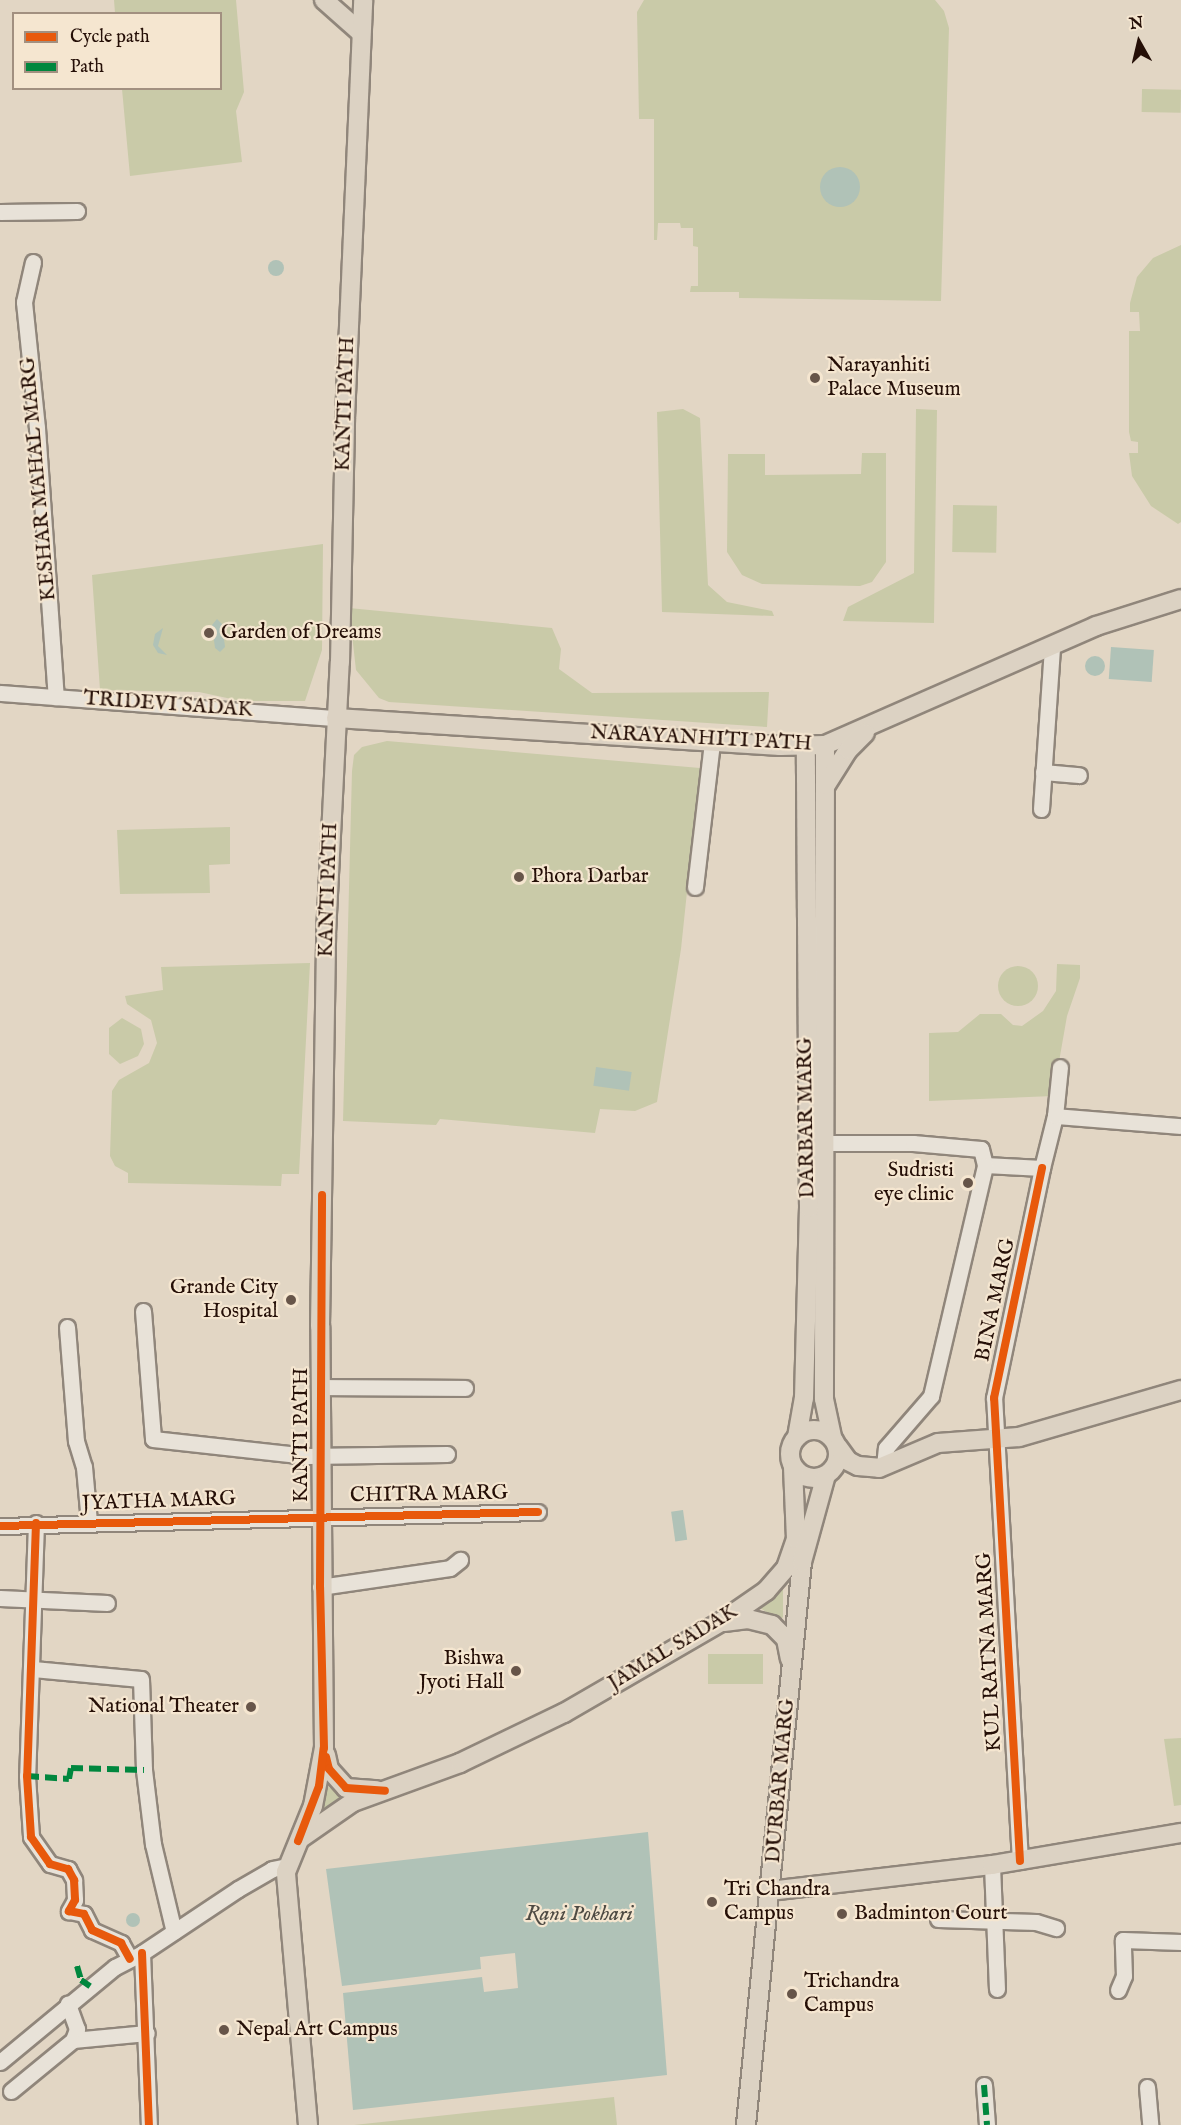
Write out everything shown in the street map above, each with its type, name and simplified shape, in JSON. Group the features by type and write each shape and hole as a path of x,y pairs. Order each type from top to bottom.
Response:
{"main road":[{"path":"324,0 360,32"},
{"name":"KANTI PATH","path":"308,2125 287,1866 319,1786 324,1748 320,1587 320,1387 326,934 363,0"},
{"name":"NARAYANHITI PATH","path":"336,718 752,745 806,747 825,745 871,728 1126,614 1181,599"},
{"path":"826,785 848,750 871,728"},
{"path":"752,745 780,753 793,762 804,773 806,787"},
{"path":"825,745 826,785"},
{"path":"806,747 806,787"},
{"name":"DARBAR MARG","path":"826,785 824,1398 835,1442"},
{"name":"DARBAR MARG","path":"797,1437 804,1398 809,1208 806,787"},
{"path":"835,1442 836,1466 826,1475 804,1476 793,1467 790,1448 797,1437 810,1430 835,1442 848,1461 858,1467 882,1467 938,1443 996,1441 1181,1390"},
{"name":"JAMAL SADAK","path":"385,1791 460,1763 564,1713 721,1622 777,1582 786,1568 797,1526 793,1467"},
{"name":"DURBAR MARG","path":"746,2125 802,1562 826,1475"},
{"path":"721,1622 748,1619 772,1625 786,1639 792,1675"},
{"name":"KANTI PATH","path":"324,1748 328,1769 346,1788 385,1791"},
{"path":"298,1841 353,1802 385,1791"},
{"path":"770,1891 992,1865 1181,1833"}],"street":[{"path":"0,212 77,211"},
{"name":"KESHAR MAHAL MARG","path":"33,262 24,302 37,429 56,697"},
{"path":"1041,809 1052,648"},
{"name":"TRIDEVI SADAK","path":"0,693 336,718"},
{"path":"695,887 712,741"},
{"path":"1043,772 1079,775"},
{"name":"BINA MARG","path":"996,1441 994,1398 1055,1116 1060,1067"},
{"path":"1055,1116 1180,1126"},
{"path":"826,1143 913,1143 981,1149 985,1165 933,1390 927,1403 886,1448 882,1467"},
{"path":"985,1165 1042,1168"},
{"path":"143,1311 153,1439 320,1456 447,1454"},
{"path":"67,1327 76,1441 84,1467 89,1522"},
{"path":"320,1387 465,1388"},
{"name":"KUL RATNA MARG","path":"996,1441 1000,1459 1020,1861"},
{"name":"CHITRA MARG","path":"320,1515 538,1512"},
{"name":"JYATHA MARG","path":"0,1526 320,1515"},
{"path":"36,1523 33,1669 27,1776 31,1837 50,1864 68,1869 74,1880 75,1900 69,1911 84,1914 92,1930 121,1943 136,1956 147,2033 149,2125"},
{"path":"320,1587 450,1568 460,1560"},
{"path":"0,1598 107,1603"},
{"path":"33,1669 141,1679 144,1770 153,1844 174,1932"},
{"path":"992,1865 997,1989"},
{"path":"0,2062 68,2004 136,1956 247,1884 287,1866"},
{"path":"938,1919 1049,1923 1056,1928"},
{"path":"1118,1990 1124,1976 1123,1940 1181,1942"},
{"path":"11,2091 73,2040 77,2029 68,2004"},
{"path":"73,2040 147,2033"},
{"path":"984,2085 987,2125"},
{"path":"1147,2087 1150,2125"}],"green space":[{"path":"114,0 236,0 244,92 236,111 242,162 130,176 122,90 222,90 222,12 115,12"},
{"path":"644,0 935,0 944,11 949,28 941,301 739,298 739,292 690,292 691,286 698,286 698,247 693,246 693,228 681,228 680,223 658,223 657,240 654,240 654,119 639,119 637,12"},
{"path":"1142,89 1181,90 1181,113 1142,112"},
{"path":"1181,245 1181,522 1178,524 1151,506 1132,476 1129,453 1138,453 1138,442 1131,441 1129,432 1129,331 1140,331 1139,312 1130,312 1137,277 1153,258"},
{"path":"683,409 700,418 708,585 727,602 772,611 774,616 662,612 657,412"},
{"path":"916,409 937,410 934,623 843,621 848,607 914,573"},
{"path":"862,453 886,453 886,562 872,582 860,586 762,584 742,575 727,552 728,454 765,454 765,475 861,474"},
{"path":"953,505 997,506 996,553 952,552"},
{"name":"Garden of Dreams","path":"323,544 322,650 305,701 241,701 199,692 100,690 92,575"},
{"path":"349,608 552,628 561,649 559,669 592,693 769,692 767,727 389,702 379,698 356,670"},
{"name":"Phora Darbar","path":"387,741 700,768 681,949 657,1102 635,1111 600,1109 595,1133 440,1119 436,1125 343,1121 352,771 354,755 362,747"},
{"path":"230,827 230,864 209,865 210,893 120,894 117,830"},
{"path":"310,963 299,1174 282,1174 281,1186 128,1183 128,1173 115,1166 110,1156 112,1091 119,1080 149,1063 157,1043 151,1020 127,1004 125,996 163,990 161,967"},
{"path":"1057,964 1080,965 1080,978 1067,1016 1053,1096 929,1101 929,1033 958,1032 980,1014 1001,1014 1013,1025 1022,1026 1043,1011 1056,991"},
{"path":"1018,966 1032,972 1038,986 1032,1000 1018,1006 1004,1000 998,986 1004,972"},
{"path":"122,1018 141,1029 144,1044 138,1056 120,1064 109,1054 109,1028"},
{"path":"783,1587 783,1617 780,1621 757,1606"},
{"path":"708,1654 763,1654 763,1684 708,1684"},
{"path":"1181,1738 1181,1805 1174,1806 1164,1739"},
{"path":"325,1785 347,1798 321,1811 320,1810"},
{"path":"614,2097 617,2125 354,2125"}],"water":[{"path":"840,167 854,173 860,187 854,201 840,207 826,201 820,187 826,173"},
{"path":"273,260 279,260 284,268 282,274 273,276 268,271 268,265"},
{"path":"217,619 222,624 225,647 220,652 215,648 212,625"},
{"path":"163,628 158,646 167,655 158,653 153,645 155,634"},
{"path":"1111,647 1154,650 1152,682 1109,679"},
{"path":"1095,656 1102,659 1105,666 1102,673 1095,676 1088,673 1085,666 1088,659"},
{"path":"596,1067 632,1072 629,1091 593,1086"},
{"path":"683,1510 687,1540 675,1541 671,1512"},
{"name":"Rani Pokhari","path":"648,1832 667,2075 353,2110 343,1993 482,1977 484,1992 518,1988 515,1953 480,1957 481,1969 342,1986 326,1869"},
{"path":"130,1913 136,1913 140,1920 136,1927 130,1927 126,1923 126,1917"}],"marked path":[{"path":"27,1776 69,1779 71,1768 144,1770"},
{"path":"77,1966 81,1980 90,1986"},
{"path":"984,2085 987,2125"}],"cycle path":[{"path":"1020,1861 994,1398 1042,1168"},
{"path":"298,1841 319,1786 324,1748 320,1587 322,1195"},
{"path":"0,1526 538,1512"},
{"path":"36,1523 27,1776 31,1837 50,1864 68,1869 74,1880 75,1900 69,1911 84,1914 92,1930 121,1943 130,1959"},
{"path":"326,1757 329,1769 346,1788 385,1791"},
{"path":"142,1953 149,2125"}],"place":[{"name":"Narayanhiti Palace Museum","path":"815,378"},
{"name":"Garden of Dreams","path":"209,633"},
{"name":"Phora Darbar","path":"519,877"},
{"name":"Sudristi eye clinic","path":"968,1183"},
{"name":"Grande City Hospital","path":"291,1300"},
{"name":"Bishwa Jyoti Hall","path":"516,1671"},
{"name":"National Theater","path":"251,1707"},
{"name":"Tri Chandra Campus","path":"712,1902"},
{"name":"Badminton Court","path":"842,1914"},
{"name":"Trichandra Campus","path":"792,1994"},
{"name":"Nepal Art Campus","path":"224,2030"}]}
